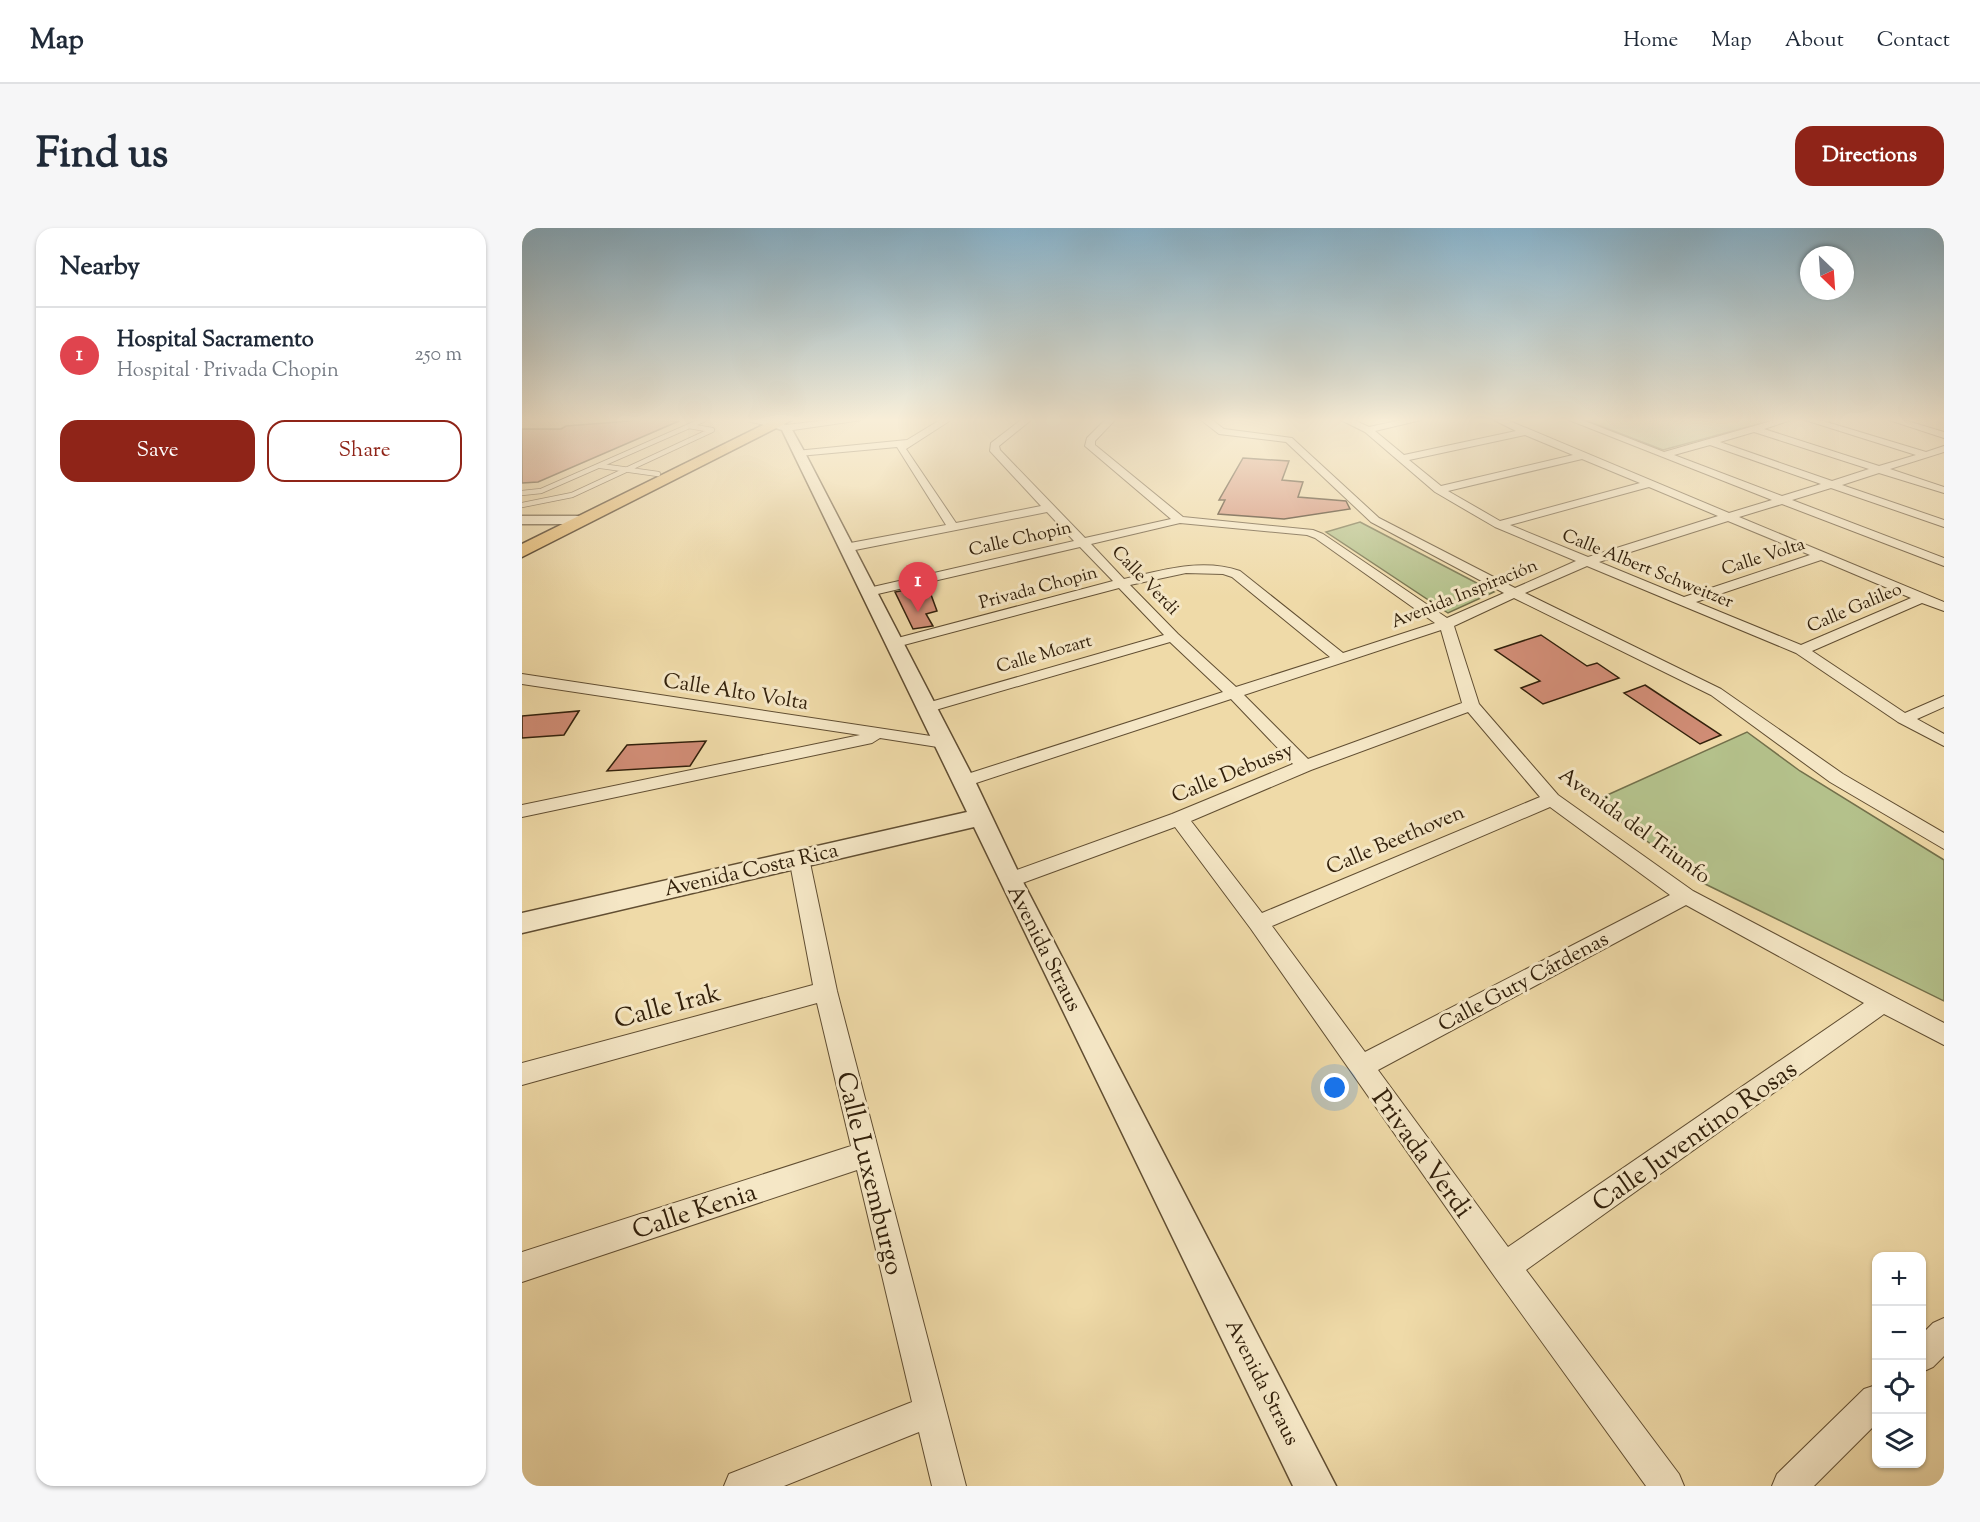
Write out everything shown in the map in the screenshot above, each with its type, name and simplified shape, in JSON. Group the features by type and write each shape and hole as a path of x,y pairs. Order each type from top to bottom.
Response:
{"main road":[{"path":"522,551 567,523 649,479"},
{"path":"522,541 567,523 658,479"}],"street":[{"name":"Avenida Straus","path":"811,479 845,548 896,643 1010,880 1316,1486"},
{"path":"921,479 953,527"},
{"name":"Calle Verdi","path":"1022,479 1173,637 1232,692 1305,766"},
{"path":"1130,479 1180,520 1309,532 1329,543 1446,624"},
{"path":"1331,479 1375,520 1514,593 1735,703 1830,773 1944,842"},
{"name":"Calle Albert Schweitzer","path":"1425,479 1439,490 1499,525 1801,650 1904,719 1944,741"},
{"path":"1439,490 1486,479"},
{"path":"1636,479 1944,607"},
{"path":"1726,479 1944,562"},
{"path":"1816,479 1944,524"},
{"name":"Avenida Inspiración","path":"964,782 1232,692 1446,624 1585,562 1852,479"},
{"path":"1910,479 1944,490"},
{"path":"1499,525 1649,484"},
{"path":"845,548 1048,508"},
{"path":"522,520 567,523"},
{"name":"Calle Chopin","path":"869,592 1180,520"},
{"path":"522,529 567,523"},
{"name":"Calle Volta","path":"1682,602 1820,556"},
{"name":"Privada Chopin","path":"896,643 1122,583 1186,569 1224,570 1236,574 1341,658"},
{"name":"Calle Galileo","path":"1801,650 1922,598"},
{"name":"Avenida del Triunfo","path":"1446,624 1471,705 1552,799 1686,896 1944,1035"},
{"name":"Calle Mozart","path":"926,708 1173,637"},
{"name":"Calle Alto Volta","path":"522,679 884,736 944,743"},
{"path":"1904,719 1944,701"},
{"name":"Calle Debussy","path":"1010,880 1179,819 1305,766 1471,705"},
{"path":"522,811 884,736"},
{"name":"Calle Beethoven","path":"1258,923 1552,799"},
{"name":"Avenida Costa Rica","path":"522,922 981,817"},
{"name":"Privada Verdi","path":"1179,819 1258,923 1505,1267 1667,1486"},
{"name":"Calle Luxemburgo","path":"799,858 826,991 949,1486"},
{"name":"Calle Guty Cárdenas","path":"1360,1066 1686,896"},
{"name":"Calle Irak","path":"522,1074 826,991"},
{"name":"Calle Juventino Rosas","path":"1505,1267 1882,1003"},
{"name":"Calle Kenia","path":"522,1267 866,1154"},
{"path":"1926,1352 1944,1334"},
{"path":"1790,1486 1872,1405"},
{"path":"741,1486 931,1411"}],"lane":[{"path":"522,499 570,479"},
{"path":"522,505 554,501 608,479"},
{"path":"522,493 541,491"}],"path":[{"path":"1555,773 1580,794"}],"green space":[{"path":"1360,522 1494,592 1448,613 1326,532"},
{"path":"1747,732 1800,771 1944,860 1944,1001 1701,882 1594,801"}],"building":[{"path":"522,479 546,479 538,482 522,483"},
{"path":"1231,479 1282,479 1303,482 1298,497 1346,501 1350,509 1284,519 1218,514 1225,500 1219,500"},
{"path":"911,589 915,596 930,592 937,611 926,614 933,626 913,629 895,592"},
{"path":"1541,635 1587,666 1597,663 1619,678 1543,704 1521,688 1540,681 1495,650"},
{"path":"1645,685 1721,735 1700,744 1624,693"},
{"path":"579,711 564,735 522,738 522,716"},
{"path":"706,741 690,766 607,771 627,745"}],"place":[{"name":"Hospital Sacramento","path":"918,612"}]}
